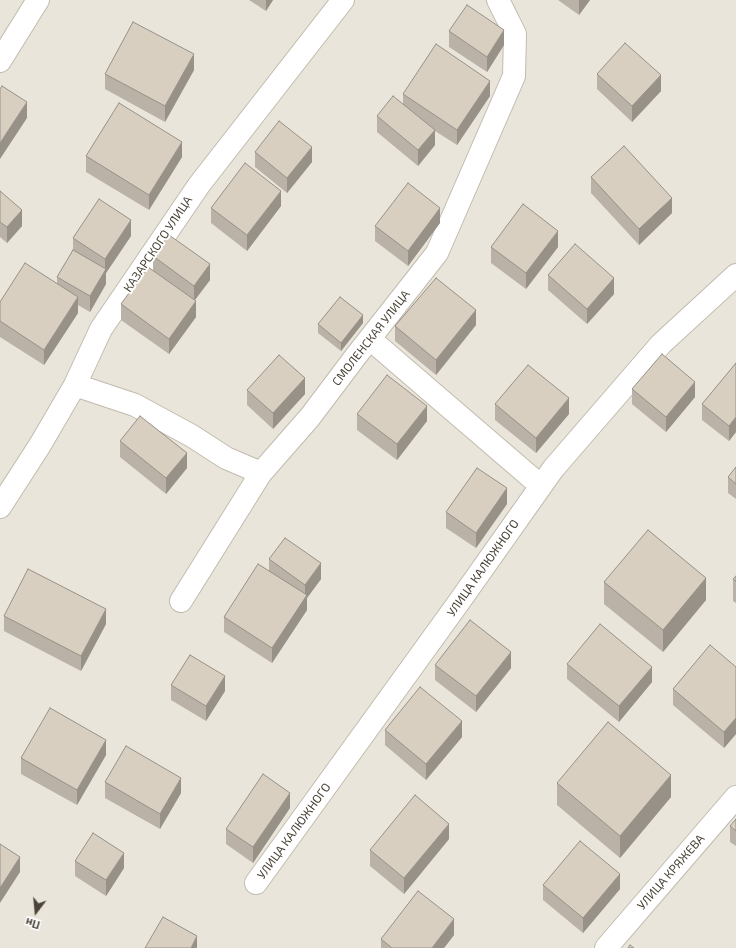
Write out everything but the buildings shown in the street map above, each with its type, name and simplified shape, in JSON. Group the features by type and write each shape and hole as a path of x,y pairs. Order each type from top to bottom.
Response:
{"street":[{"path":"0,61 38,0"},
{"name":"КАЗАРСКОГО УЛИЦА","path":"0,507 40,445 75,385 101,329 194,191 343,0"},
{"name":"СМОЛЕНСКАЯ УЛИЦА","path":"180,601 261,473 310,417 437,253 514,76 515,34 498,0"},
{"name":"УЛИЦА КАЛЮЖНОГО","path":"256,883 441,628 547,477 661,344 736,275"},
{"path":"370,339 547,477"},
{"path":"75,385 135,405 192,436 226,458 261,473"},
{"name":"УЛИЦА КРЯЖЕВА","path":"606,948 736,797"}],"shaded area":[{"path":"0,0 736,0 736,948 0,948"}]}
